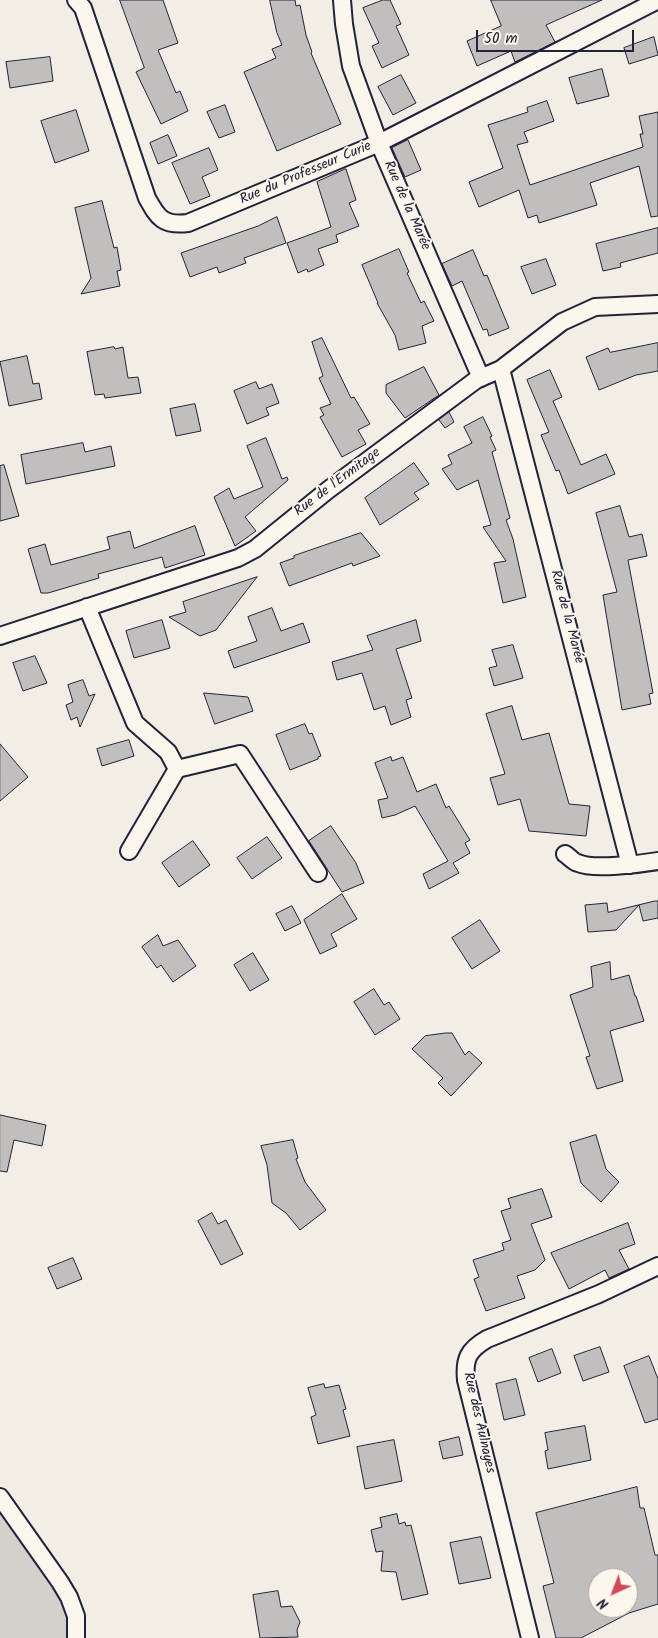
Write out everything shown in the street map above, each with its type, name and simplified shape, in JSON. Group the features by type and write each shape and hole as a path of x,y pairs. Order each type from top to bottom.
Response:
{"street":[{"name":"Rue du Professeur Curie","path":"76,0 83,8 147,198 157,215 166,222 174,224 188,223 379,143 658,0"},
{"name":"Rue de la Marée","path":"342,0 351,66 379,143 480,378"},
{"name":"Rue de l'Ermitage","path":"0,636 238,558 255,549 328,490 480,378 501,369 562,322 594,307 658,304"},
{"name":"Rue de la Marée","path":"501,369 630,866"},
{"path":"87,607 135,723 168,752 177,769"},
{"path":"129,851 177,769 240,754 318,873"},
{"path":"564,854 577,863 630,866 658,861"},
{"name":"Rue des Aulnayes","path":"530,1638 466,1380 464,1365 470,1352 487,1339 599,1294 658,1266"},
{"path":"0,1497 69,1597 76,1616 76,1638"}],"shaded area":[{"path":"0,1495 60,1582 76,1638 0,1638"}],"building":[{"path":"120,0 163,0 178,43 158,50 176,93 180,91 188,111 161,124 136,72 144,68"},
{"path":"270,0 295,0 296,6 300,5 311,53 341,124 277,151 244,72 276,58 272,49 282,45 277,33"},
{"path":"383,0 390,0 401,24 396,26 409,55 382,68 372,46 379,43 363,8"},
{"path":"491,0 602,0 546,25 555,42 515,62 511,51 477,66 467,41 501,26"},
{"path":"654,37 658,55 629,64 624,48"},
{"path":"50,57 53,81 10,88 6,62"},
{"path":"602,69 609,96 577,104 569,78"},
{"path":"401,75 416,103 393,115 378,87"},
{"path":"547,101 554,121 524,132 528,142 517,145 530,185 643,147 640,134 643,134 639,116 658,112 658,216 651,217 639,166 590,183 597,205 539,223 537,215 528,218 519,190 479,207 469,182 503,168 488,125 528,112 527,108"},
{"path":"225,105 235,132 219,138 207,112"},
{"path":"76,110 89,151 55,163 41,121"},
{"path":"168,135 177,156 158,164 150,143"},
{"path":"408,140 421,170 405,177 392,148"},
{"path":"209,148 218,170 202,177 210,196 190,204 172,163"},
{"path":"346,169 356,200 349,203 359,226 336,235 338,242 318,249 324,265 308,272 307,269 298,273 287,243 331,227 317,182"},
{"path":"102,201 114,248 117,247 121,270 117,271 120,286 81,294 91,278 75,208"},
{"path":"277,217 286,243 244,258 246,263 219,273 217,267 190,277 181,253 258,226"},
{"path":"658,228 658,253 620,263 621,267 603,271 596,244"},
{"path":"399,249 409,272 407,273 421,303 424,301 434,321 422,326 426,343 399,350 395,335 377,303 362,265"},
{"path":"473,250 484,276 487,275 509,328 489,336 487,329 483,330 462,281 452,286 442,264"},
{"path":"546,259 556,285 532,294 521,267"},
{"path":"322,338 351,398 354,397 370,424 358,430 366,444 342,457 320,417 324,415 320,408 331,404 319,378 323,376 312,342"},
{"path":"658,343 658,371 636,375 599,390 586,357 608,348 610,352"},
{"path":"114,347 115,349 123,347 128,378 138,377 141,393 105,398 104,394 95,395 87,352"},
{"path":"27,356 33,384 39,383 42,399 9,406 0,362"},
{"path":"424,367 439,395 405,418 386,393 386,385"},
{"path":"550,370 562,397 553,401 581,465 606,454 615,474 568,494 559,470 556,471 541,435 549,432 527,380"},
{"path":"256,382 259,389 272,384 279,403 266,408 269,415 247,424 234,391"},
{"path":"195,404 201,431 176,436 170,409"},
{"path":"449,412 454,422 445,428 439,420"},
{"path":"483,417 496,450 492,452 510,518 506,520 513,539 526,597 503,603 494,563 506,561 483,527 491,525 478,480 457,490 442,469 452,464 448,455 472,443 464,427"},
{"path":"266,438 282,479 287,477 288,480 245,517 256,531 235,546 214,497 229,488 234,499 263,487 247,446"},
{"path":"83,443 85,452 111,446 115,466 26,484 21,455"},
{"path":"414,463 429,484 414,493 419,499 380,525 365,498"},
{"path":"4,465 19,516 0,521 0,466"},
{"path":"620,506 629,537 642,534 647,556 628,560 653,693 649,694 651,704 622,710 603,595 617,592 596,513"},
{"path":"195,526 205,555 165,568 162,557 98,574 99,578 48,593 41,593 28,549 45,544 51,565 110,549 107,537 130,531 134,548"},
{"path":"361,533 380,556 353,566 352,563 289,586 280,563 294,558 294,556"},
{"path":"257,577 216,630 200,636 169,617 186,612 183,602"},
{"path":"272,608 281,631 303,623 310,642 234,668 228,651 257,641 248,617"},
{"path":"162,620 170,648 134,658 126,631"},
{"path":"416,620 421,641 396,649 412,698 406,700 411,717 391,725 385,706 374,710 362,673 337,680 332,662 373,650 367,636"},
{"path":"513,645 523,678 494,686 489,668 497,666 492,650"},
{"path":"35,656 47,683 23,691 13,663"},
{"path":"83,680 89,696 95,694 80,727 77,717 71,720 66,705 73,702 68,685"},
{"path":"204,693 248,697 253,711 215,724"},
{"path":"512,706 522,740 549,733 569,804 590,806 586,836 529,831 520,799 498,805 490,778 505,774 486,714"},
{"path":"305,724 309,734 312,733 321,756 290,770 276,735"},
{"path":"129,740 134,756 102,766 97,749"},
{"path":"0,744 28,777 0,801"},
{"path":"391,757 392,761 403,757 417,792 436,784 446,808 449,806 470,840 465,843 470,853 453,863 459,873 429,889 423,874 448,861 415,806 395,815 382,818 378,800 388,798 375,763"},
{"path":"331,826 356,863 364,883 342,892 309,841"},
{"path":"267,837 282,858 252,879 237,858"},
{"path":"193,841 210,865 179,887 162,863"},
{"path":"342,894 357,919 331,934 337,946 320,954 304,920"},
{"path":"655,901 658,901 658,918 643,921 639,905 616,930 588,932 585,905 607,903 608,912"},
{"path":"292,906 301,923 285,931 276,914"},
{"path":"480,920 500,951 472,969 452,938"},
{"path":"158,935 163,946 178,940 196,966 173,982 161,965 157,968 142,947"},
{"path":"253,953 269,980 250,991 234,965"},
{"path":"610,962 611,980 629,975 644,1021 610,1031 623,1081 597,1089 586,1057 590,1056 570,995 593,987 591,967"},
{"path":"374,989 384,1005 389,1002 400,1019 375,1035 354,1002"},
{"path":"452,1033 465,1055 469,1051 482,1063 451,1096 438,1083 443,1078 412,1049 425,1036"},
{"path":"0,1115 46,1125 42,1146 14,1140 7,1172 0,1171"},
{"path":"596,1135 606,1169 619,1182 601,1202 581,1183 570,1143"},
{"path":"293,1140 298,1158 296,1159 305,1182 326,1210 300,1230 286,1213 272,1203 267,1165 261,1146"},
{"path":"542,1189 552,1217 531,1224 545,1260 535,1270 517,1276 525,1298 486,1311 474,1279 479,1277 473,1260 504,1250 502,1243 511,1240 501,1211 511,1208 508,1199"},
{"path":"212,1213 218,1224 226,1220 243,1254 221,1265 198,1221"},
{"path":"628,1223 635,1244 619,1250 629,1269 609,1278 605,1270 569,1289 551,1253"},
{"path":"73,1258 82,1279 57,1289 48,1268"},
{"path":"600,1347 609,1372 583,1381 574,1356"},
{"path":"552,1349 561,1373 538,1382 529,1358"},
{"path":"649,1356 658,1379 658,1419 645,1423 624,1366"},
{"path":"516,1379 525,1415 504,1420 496,1384"},
{"path":"324,1384 325,1388 339,1385 346,1409 343,1410 350,1436 318,1444 311,1417 316,1415 308,1388"},
{"path":"585,1426 591,1460 548,1469 545,1451 548,1450 545,1433"},
{"path":"459,1437 463,1455 443,1459 439,1442"},
{"path":"394,1440 402,1481 365,1489 357,1447"},
{"path":"637,1487 640,1508 644,1508 655,1555 658,1555 658,1604 638,1610 638,1568 588,1568 588,1618 619,1618 581,1638 556,1638 543,1586 554,1583 536,1513"},
{"path":"397,1514 399,1524 405,1522 406,1526 411,1525 428,1594 402,1600 396,1572 381,1571 383,1551 376,1552 371,1530 382,1527 380,1518"},
{"path":"481,1537 491,1578 459,1584 450,1543"},
{"path":"278,1591 281,1607 292,1606 300,1622 297,1630 298,1637 260,1638 253,1595"}]}
